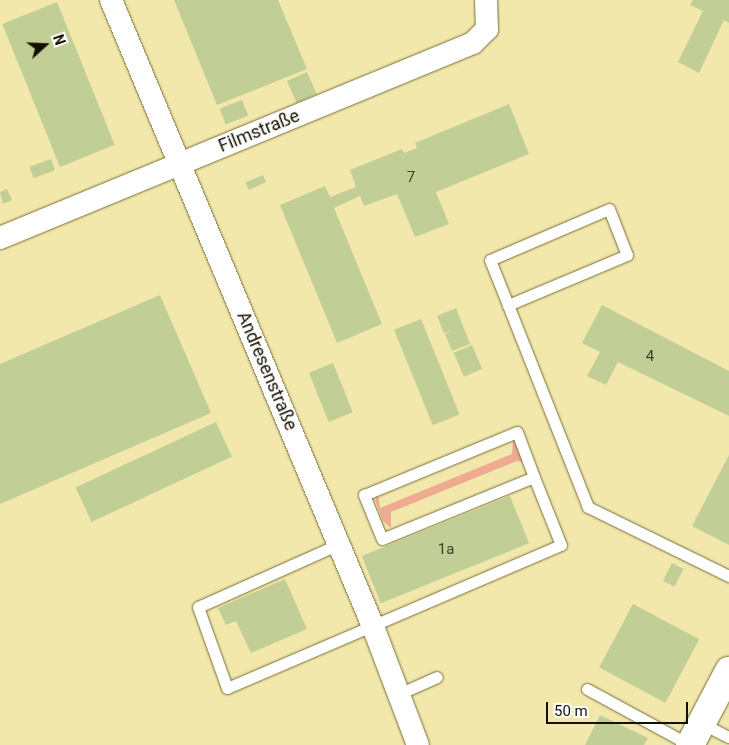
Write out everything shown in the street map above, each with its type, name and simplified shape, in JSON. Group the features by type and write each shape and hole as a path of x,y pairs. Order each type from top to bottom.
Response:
{"street":[{"name":"Andresenstraße","path":"111,0 372,624 400,693 418,745"},
{"name":"Filmstraße","path":"0,238 473,43 487,29 486,0"},
{"path":"694,738 729,671"}],"lane":[{"path":"508,305 627,255 609,209 490,260 588,507 729,576"},
{"path":"339,544 198,607 227,688 372,624 561,545 517,432 364,495 382,539 534,476"},
{"path":"400,693 437,676"},
{"path":"587,690 694,738 729,738"}],"shaded area":[{"path":"513,439 526,463 517,461 391,512 391,528 383,521 375,500 378,494 380,508 512,454"}],"building":[{"path":"174,0 278,0 307,69 217,105"},
{"path":"693,0 729,0 729,23 724,20 699,73 678,62 703,11 690,5"},
{"path":"57,2 115,145 60,167 2,24"},
{"path":"307,72 317,94 297,103 287,81"},
{"path":"242,100 248,116 226,124 220,109"},
{"path":"509,104 529,154 436,192 449,224 415,237 397,194 364,206 360,196 334,208 382,324 337,343 280,205 325,186 330,197 356,187 350,170 402,149 404,153 417,148 415,143"},
{"path":"51,159 55,170 33,178 29,167"},
{"path":"263,175 266,182 249,190 246,182"},
{"path":"7,189 12,200 3,204 0,192"},
{"path":"160,295 211,413 0,504 0,364"},
{"path":"602,305 729,371 729,416 618,362 606,385 587,376 600,352 582,343"},
{"path":"456,308 470,344 452,351 445,334 452,330 444,333 437,316"},
{"path":"421,319 460,414 433,425 394,330"},
{"path":"472,345 482,369 464,377 454,353"},
{"path":"333,363 353,412 329,422 309,373"},
{"path":"216,422 232,456 92,522 76,488"},
{"path":"729,455 729,545 692,526"},
{"path":"510,496 529,543 381,603 362,556"},
{"path":"672,563 684,569 675,587 663,581"},
{"path":"285,579 307,629 251,653 236,621 226,625 218,608"},
{"path":"633,604 699,639 665,703 599,668"},
{"path":"600,715 648,738 644,745 585,745"}]}
